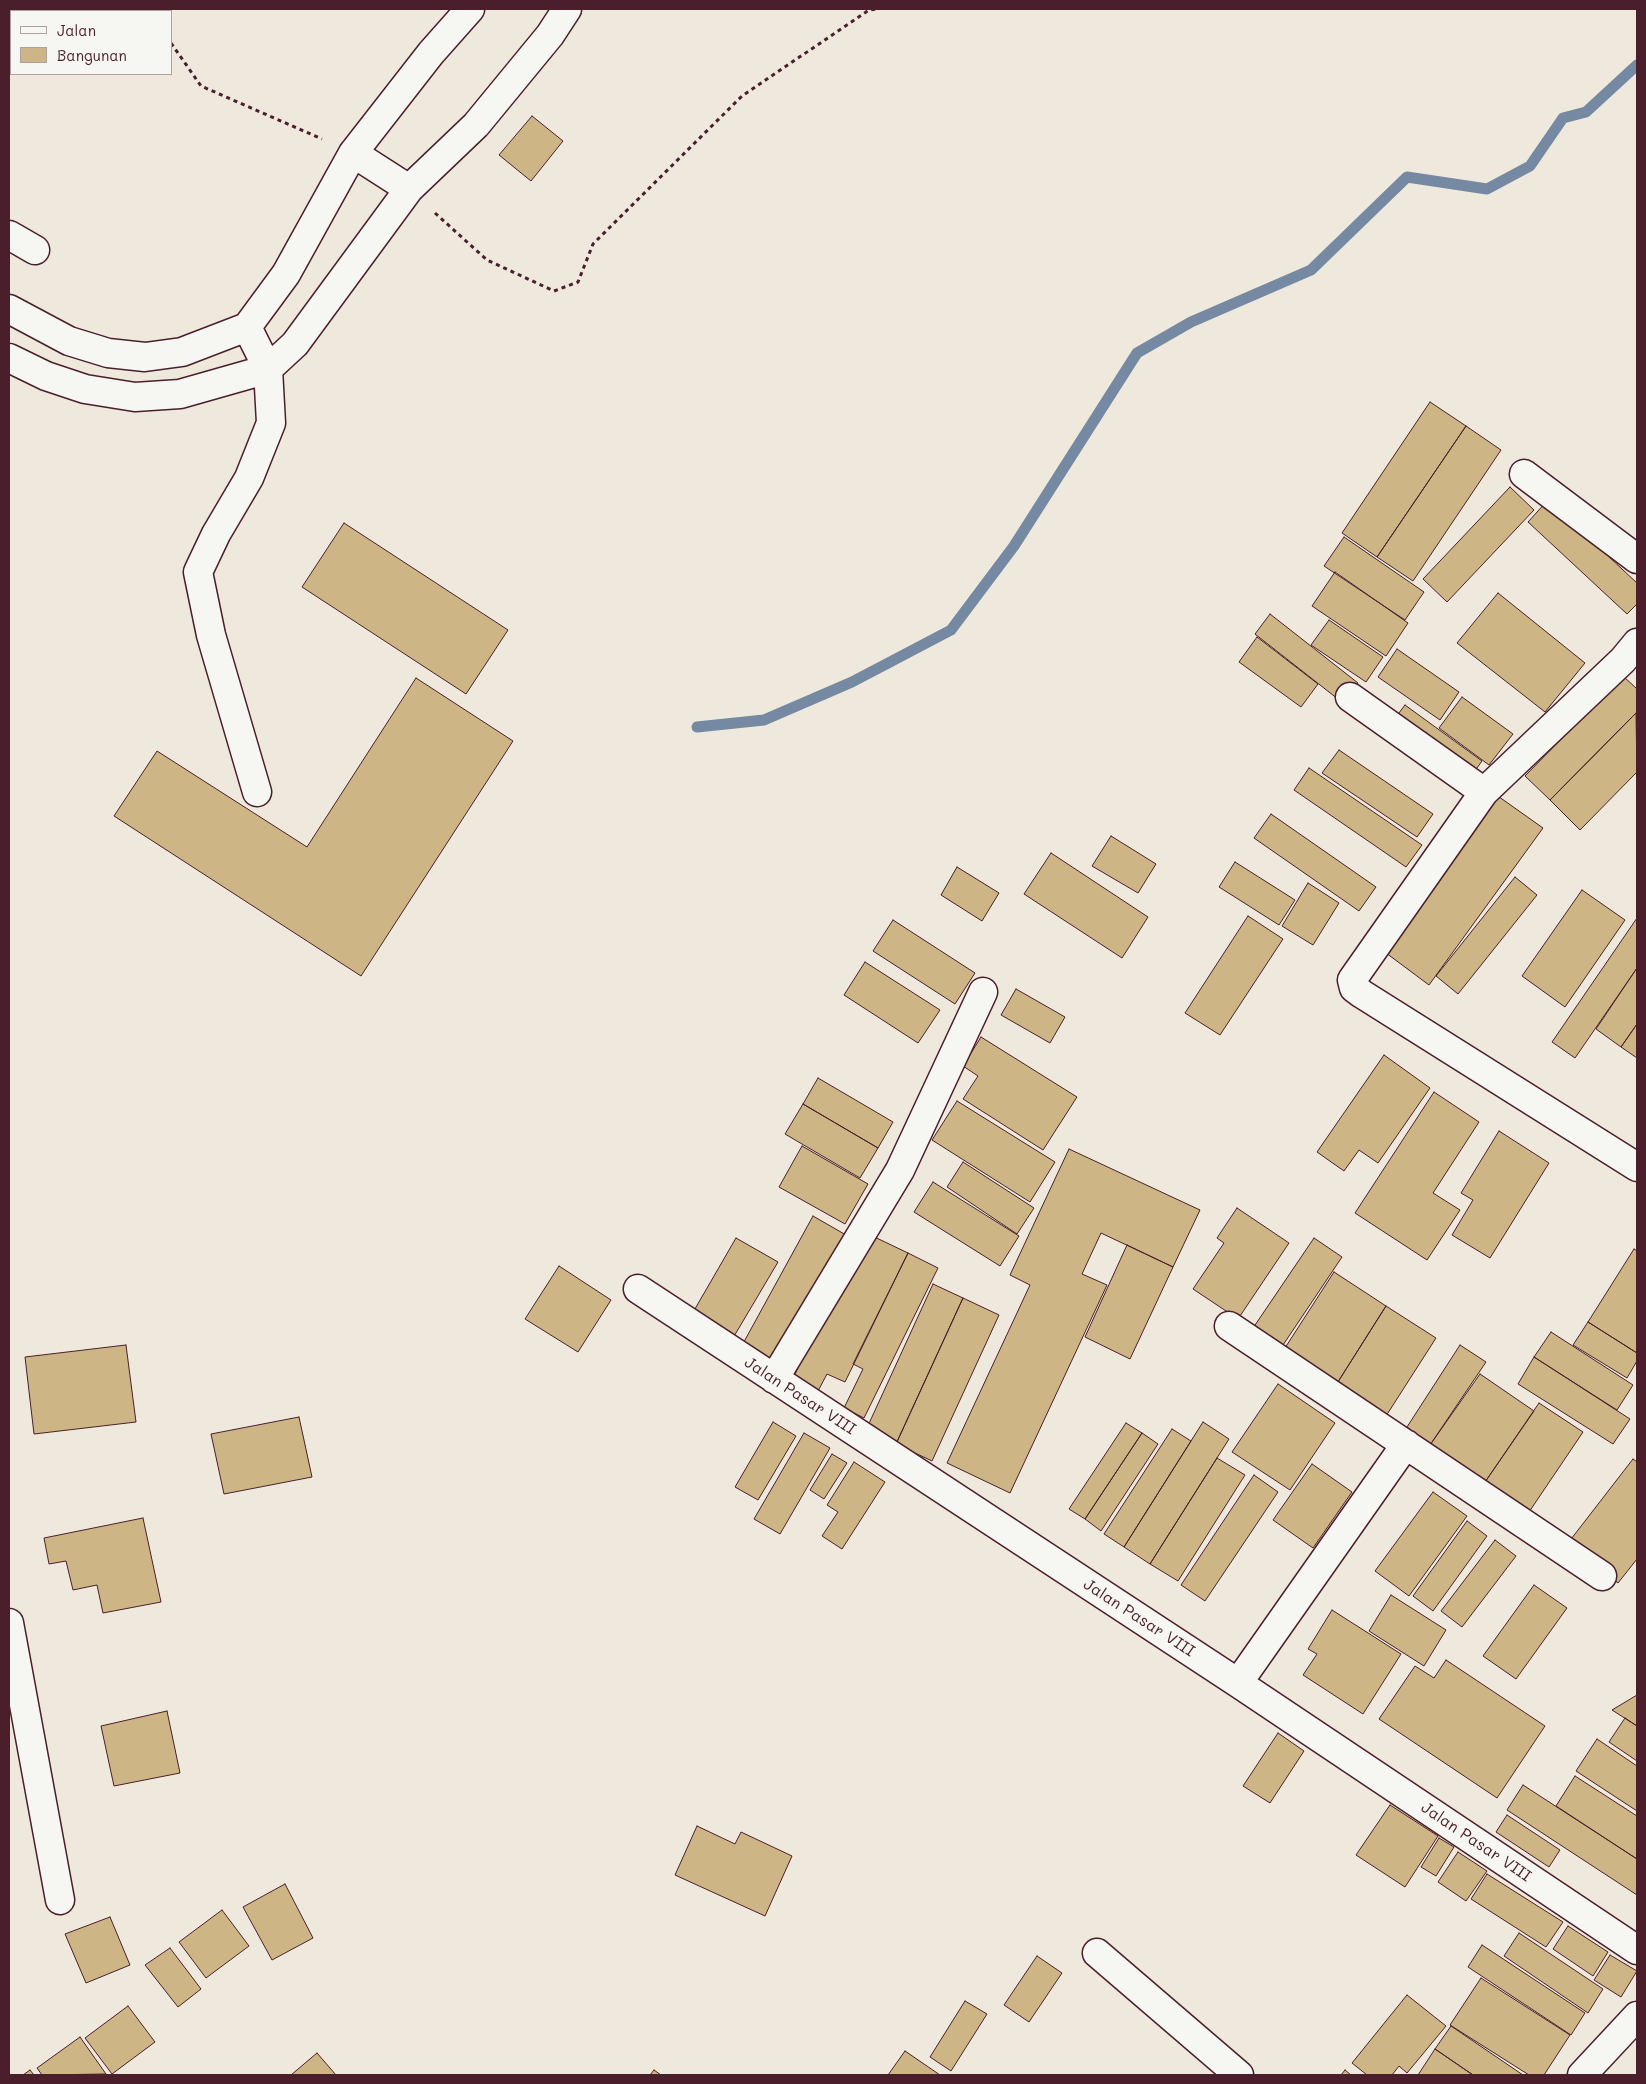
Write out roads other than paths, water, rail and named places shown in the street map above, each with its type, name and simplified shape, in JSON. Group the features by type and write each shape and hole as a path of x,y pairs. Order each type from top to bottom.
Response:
{"street":[{"path":"9,309 69,341 108,353 145,357 182,352 247,327 286,274 353,153 431,53 470,9"},
{"path":"9,358 46,376 85,388 136,397 180,394 268,370 295,344 408,189 476,125 550,35 567,9"},
{"path":"353,153 408,189"},
{"path":"9,235 35,250"},
{"path":"247,327 268,370 271,423 250,478 216,534 198,572 211,635 257,792"},
{"path":"1524,474 1637,559"},
{"path":"1633,657 1484,792 1352,980 1354,988 1637,1166"},
{"path":"1350,697 1484,792"},
{"path":"774,1379 900,1170 984,992"},
{"name":"Jalan Pasar VIII","path":"638,1290 1238,1683 1637,1950"},
{"path":"1229,1326 1602,1576"},
{"path":"1238,1683 1406,1444"},
{"path":"9,1623 60,1900"},
{"path":"1097,1953 1240,2075"},
{"path":"1582,2075 1637,2016"}],"waterway":[{"path":"697,727 764,720 852,682 951,630 1014,546 1137,353 1191,322 1311,270 1407,177 1487,189 1530,166 1563,118 1586,112 1637,65"}]}
